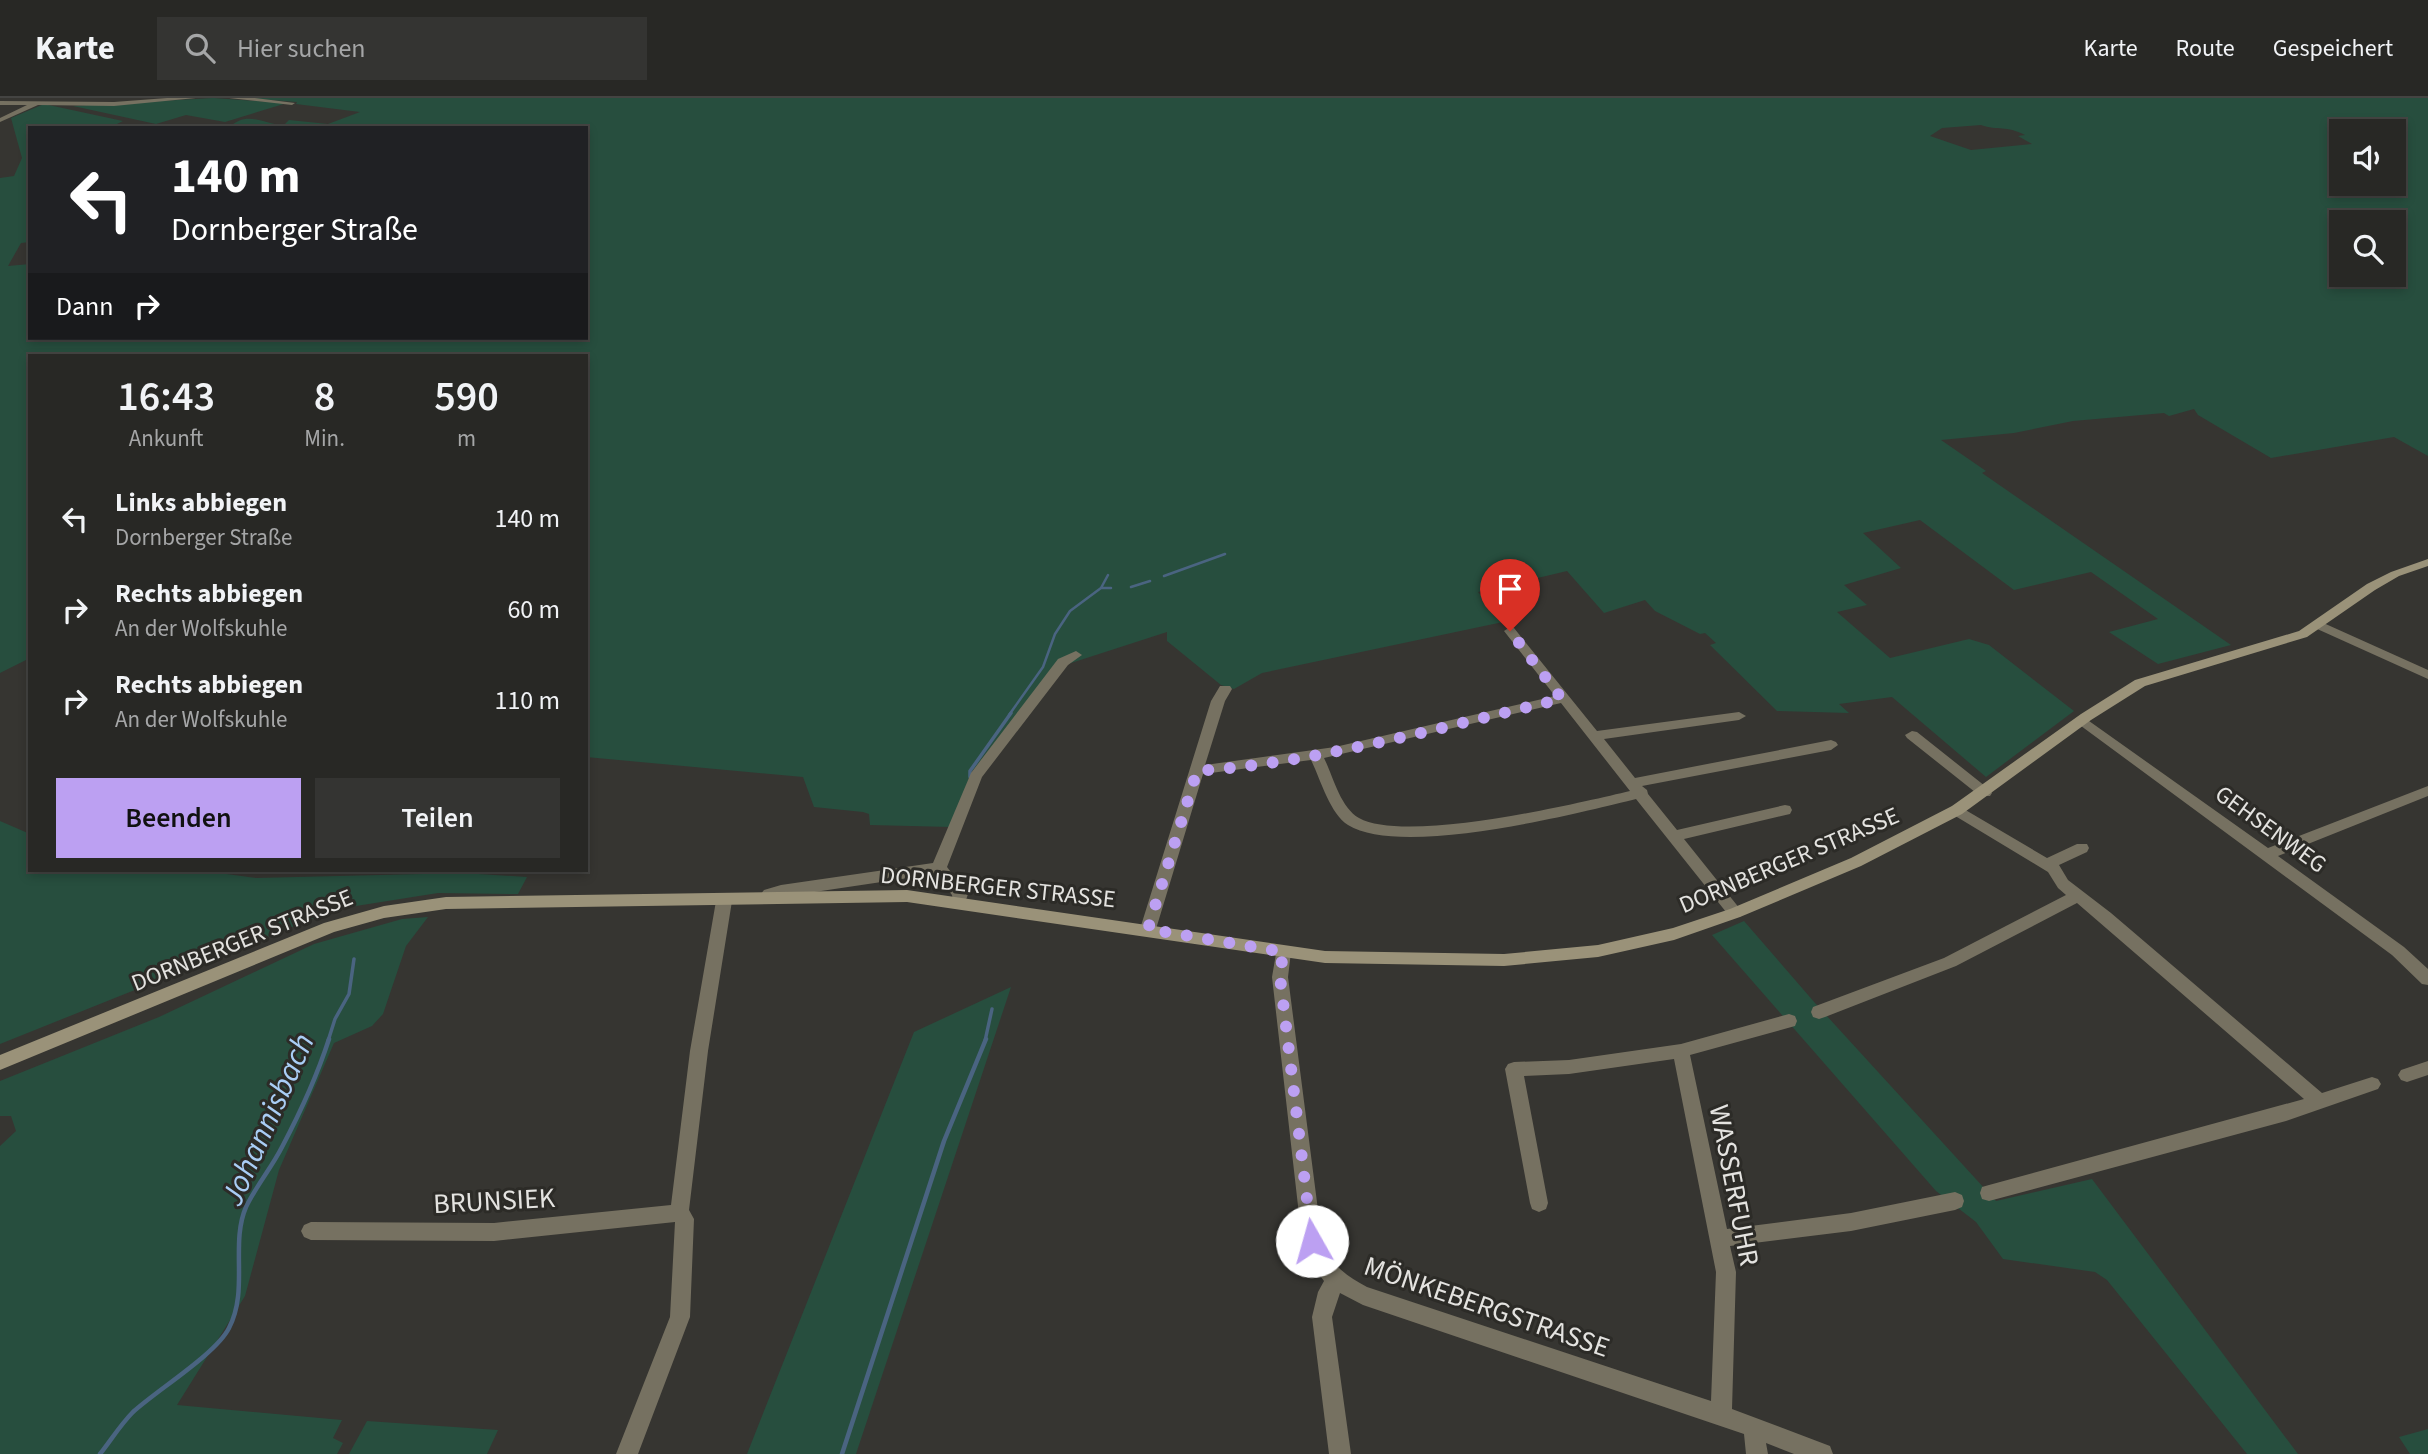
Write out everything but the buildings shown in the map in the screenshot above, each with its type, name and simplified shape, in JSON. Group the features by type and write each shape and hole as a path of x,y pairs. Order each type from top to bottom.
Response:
{"main road":[{"name":"DORNBERGER STRASSE","path":"0,1063 299,939 384,912 446,903 724,901 888,896 959,902 1148,929 1283,952 1395,960 1534,959 1640,942 1735,913 1856,862 1985,793 2082,720 2152,677 2273,645 2319,625 2371,587 2395,574 2428,562"}],"street":[{"path":"0,103 114,104 193,98"},
{"path":"232,98 292,103"},
{"path":"0,120 29,110 41,102"},
{"path":"2319,625 2361,641 2428,675"},
{"path":"1510,631 1562,699 1597,736 1735,913"},
{"path":"939,868 976,776 1063,662 1076,655"},
{"path":"1148,929 1218,701 1225,689"},
{"path":"1197,771 1258,766 1316,756 1562,699"},
{"path":"1597,736 1739,716"},
{"name":"GEHSENWEG","path":"2082,720 2398,951 2428,979"},
{"path":"1912,735 1985,793"},
{"path":"1316,756 1345,813 1353,822 1365,828 1437,829 1508,822 1638,788 1831,745"},
{"path":"2265,855 2428,791"},
{"path":"1676,836 1785,810"},
{"path":"1957,810 2048,864 2063,884 2318,1101"},
{"path":"2048,864 2082,848"},
{"path":"764,900 769,894 782,891 939,868"},
{"path":"939,868 960,894 959,902"},
{"path":"1819,1012 1950,962 2077,895"},
{"path":"627,1454 680,1317 685,1219 679,1213 699,1051 724,901"},
{"name":"MÖNKEBERGSTRASSE","path":"1283,952 1280,977 1312,1241 1324,1269 1336,1282 1363,1295 1721,1415 1822,1454"},
{"path":"1539,1203 1514,1069 1569,1067 1681,1051 1789,1021"},
{"name":"WASSERFUHR","path":"1681,1051 1726,1272 1721,1415"},
{"path":"2407,1075 2428,1068"},
{"path":"1989,1193 2372,1084"},
{"path":"1719,1239 1851,1222 1955,1201"},
{"name":"BRUNSIEK","path":"311,1231 494,1232 679,1213"},
{"path":"1336,1282 1328,1292 1322,1317 1340,1454"},
{"path":"1754,1429 1757,1454"}],"green space":[{"path":"213,98 287,103 225,122 186,115 156,124 73,106"},
{"path":"243,98 2428,98 2428,456 2394,437 2271,458 2198,415 2194,409 2169,416 2164,413 2073,421 2014,433 1941,440 1986,471 1982,473 2231,645 2158,664 2109,632 2158,619 2091,572 2014,590 1920,520 1863,533 1901,568 1844,585 1867,605 1837,612 1890,658 1969,639 1989,645 2074,711 1986,777 1892,697 1839,704 1849,713 1777,711 1710,645 1716,643 1705,633 1700,634 1655,611 1645,600 1604,613 1567,571 1478,592 1503,622 1262,673 1234,689 1221,685 1167,641 1167,632 1065,665 971,773 951,827 870,825 869,814 863,812 814,807 803,777 588,757 588,354 28,354 28,659 0,673 0,178 14,176 22,158 11,118 44,104 123,121 116,126 28,126 28,242 21,243 8,266 28,264 28,340 588,340 588,126 231,126 249,119 284,125 289,120 328,124 360,112 296,104 297,102","holes":["1981,125 2025,135 2018,136 2032,144 1971,150 1930,136 1942,128"]},
{"path":"0,821 28,833 28,872 212,872 256,878 463,873 527,877 518,894 438,893 337,909 0,1044"},
{"path":"428,917 406,946 383,1014 372,1026 334,1043 279,1170 245,1296 177,1405 342,1420 333,1438 343,1443 337,1454 0,1454 0,1146 16,1131 11,1116 0,1116 0,1081 159,1017 314,944 402,919"},
{"path":"1744,921 1996,1201 2092,1179 2298,1454 2247,1454 2107,1280 2095,1272 2003,1259 1976,1222 1936,1191 1712,935"},
{"path":"1011,987 856,1454 747,1454 914,1032"},
{"path":"367,1421 498,1430 487,1454 349,1454"},
{"path":"2428,1429 2428,1454 2410,1454 2399,1437"}],"waterway":[{"path":"1164,576 1225,554"},
{"path":"1101,588 1108,575"},
{"path":"1131,587 1150,581"},
{"path":"1009,715 1043,667 1055,634 1070,611 1101,588"},
{"path":"1101,588 1111,588"},
{"path":"970,777 970,771 1011,713"},
{"name":"Johannisbach","path":"328,1041 335,1019 349,994 354,959"},
{"path":"985,1041 992,1009"},
{"name":"Johannisbach","path":"100,1454 133,1412 212,1349 229,1328 238,1298 241,1221 254,1192 295,1121 329,1039"},
{"path":"842,1454 944,1141 986,1039"}],"route":[{"path":"1312,1241 1280,977 1283,952 1148,929 1197,771 1258,766 1316,756 1562,699 1510,631"}]}
